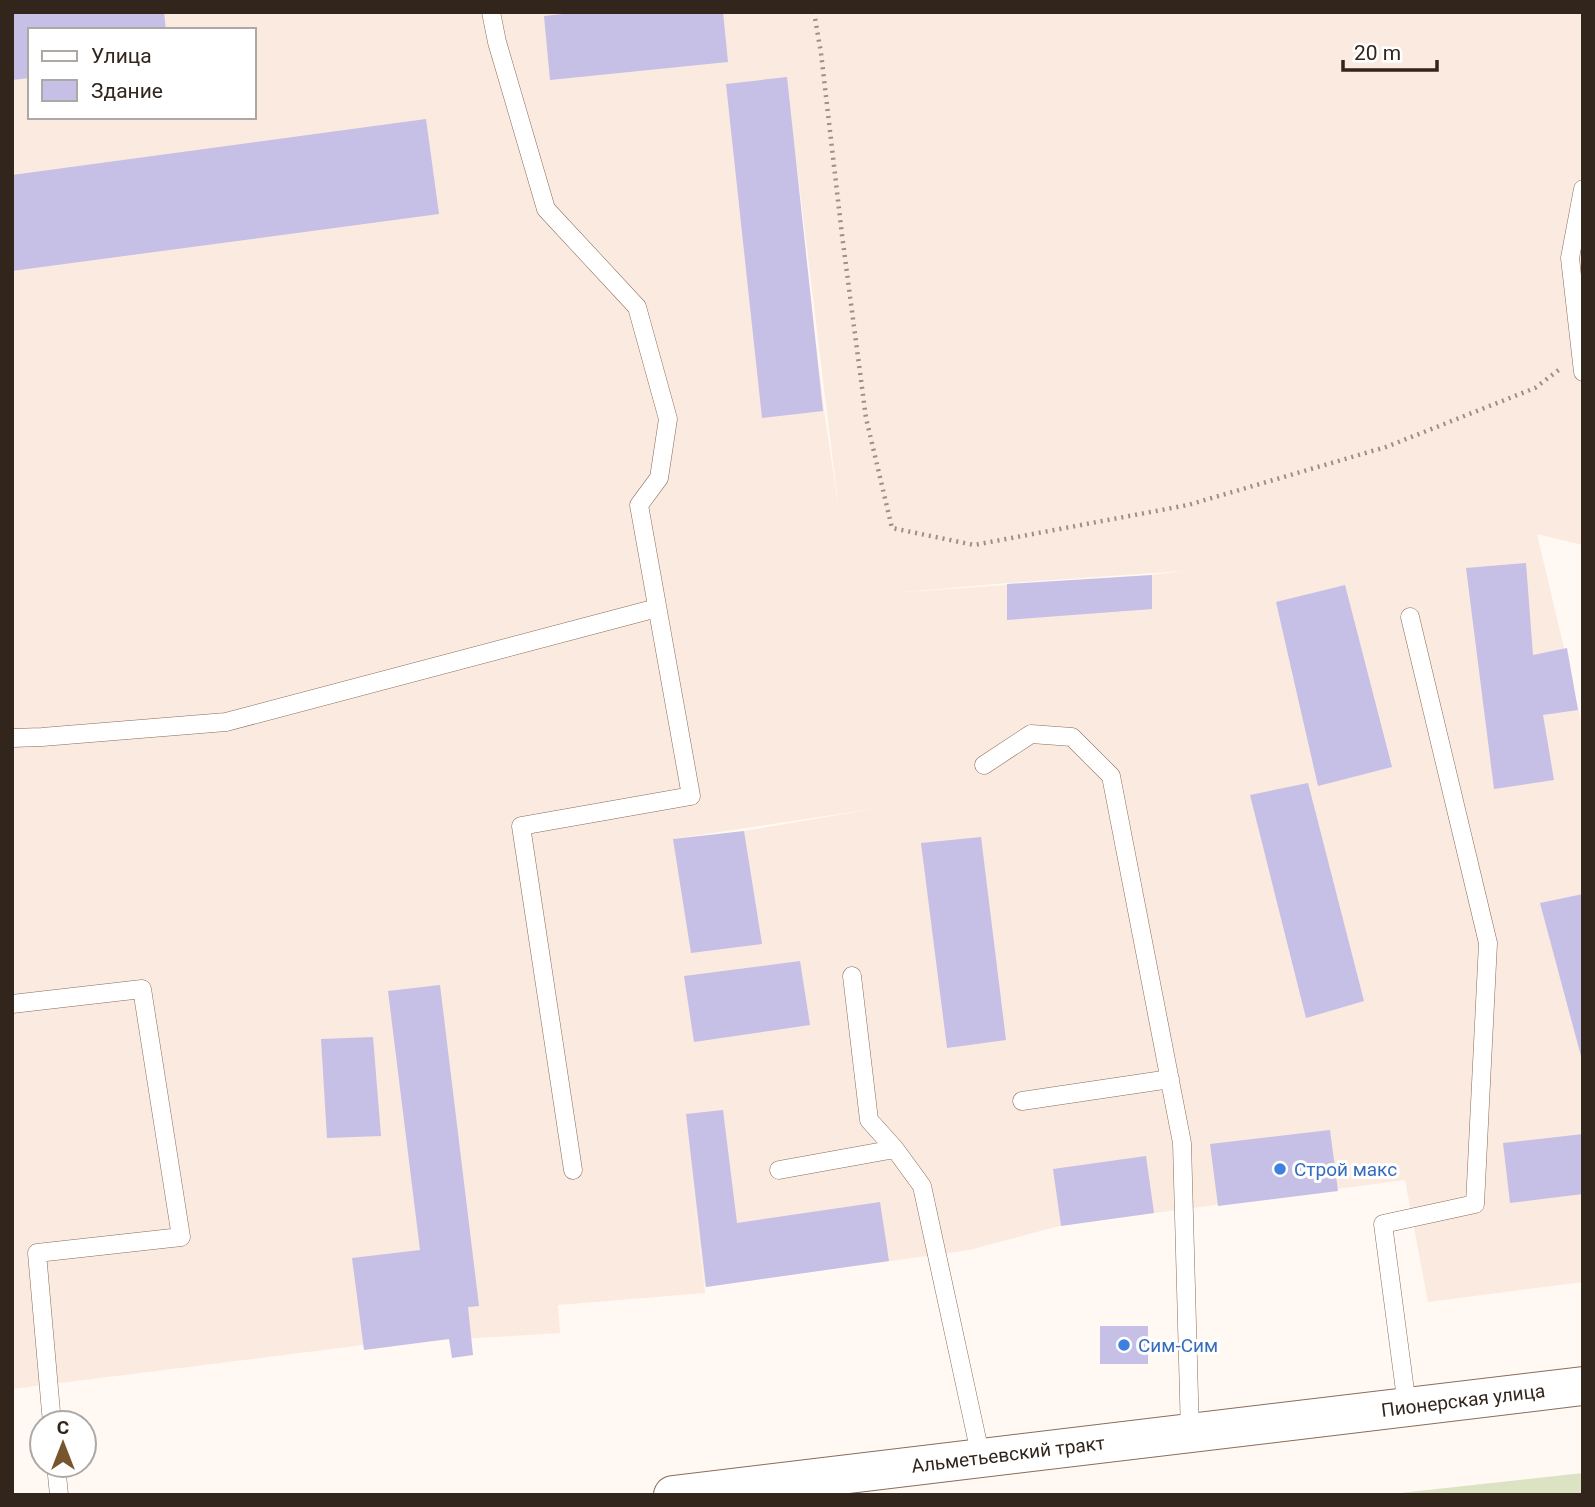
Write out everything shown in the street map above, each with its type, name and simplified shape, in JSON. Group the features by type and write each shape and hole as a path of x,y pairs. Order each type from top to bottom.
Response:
{"main road":[{"name":"Пионерская улица","path":"1343,1414 1583,1385"},
{"name":"Альметьевский тракт","path":"673,1495 1343,1414"}],"lane":[{"path":"491,12 497,42 546,209 637,307 668,419 659,478 639,505 691,796 521,826 573,1170"},
{"path":"1581,363 1570,258 1583,190"},
{"path":"12,738 226,722 657,608"},
{"path":"1407,1406 1383,1224 1475,1204 1488,943 1410,617"},
{"path":"984,765 1031,734 1072,737 1111,776 1182,1143 1190,1433"},
{"path":"852,976 869,1120 895,1149 922,1186 981,1458"},
{"path":"12,1004 142,989 181,1237 37,1253 51,1409"},
{"path":"1022,1101 1170,1079"},
{"path":"779,1170 895,1149"}],"path":[{"path":"814,12 866,418 892,528 974,545 1188,505 1386,447 1535,388 1581,363"}],"shaded area":[{"path":"12,12 1583,12 1583,545 1537,534 1583,729 1583,1282 1428,1302 1405,1180 1063,1225 969,1250 705,1287 691,1172 705,1293 558,1305 560,1333 363,1345 12,1389","holes":["796,158 839,511 824,410","1183,571 1152,575 891,593 1007,583","879,808 745,831 673,840 673,839"]}],"green space":[{"path":"1583,1473 1583,1495 1382,1495"}],"building":[{"path":"12,12 164,12 166,28 28,28 28,78 12,80"},
{"path":"582,12 723,12 728,62 550,80 544,16"},
{"path":"787,77 823,411 762,418 726,84"},
{"path":"426,119 439,214 12,271 12,175"},
{"path":"1526,563 1533,655 1567,648 1578,710 1543,715 1554,780 1494,789 1466,568"},
{"path":"1152,575 1152,609 1007,620 1007,584"},
{"path":"1345,585 1392,767 1318,786 1276,602"},
{"path":"1308,783 1364,1001 1306,1018 1250,795"},
{"path":"744,831 762,944 691,953 673,839"},
{"path":"981,837 1006,1040 947,1048 921,843"},
{"path":"1583,894 1583,1060 1582,1060 1540,903"},
{"path":"800,961 810,1025 694,1042 684,976"},
{"path":"440,985 479,1306 468,1307 473,1355 452,1358 449,1339 364,1350 352,1258 420,1250 388,991"},
{"path":"373,1037 381,1136 327,1138 321,1039"},
{"path":"723,1110 737,1223 880,1202 889,1261 706,1287 686,1114"},
{"path":"1330,1130 1338,1191 1218,1206 1210,1144"},
{"path":"1583,1134 1583,1194 1510,1203 1503,1143"},
{"path":"1146,1156 1154,1213 1061,1226 1053,1169"},
{"path":"1100,1326 1148,1326 1148,1364 1100,1364"}],"place":[{"name":"Строй макс","path":"1280,1169"},
{"name":"Сим-Сим","path":"1124,1345"}]}
